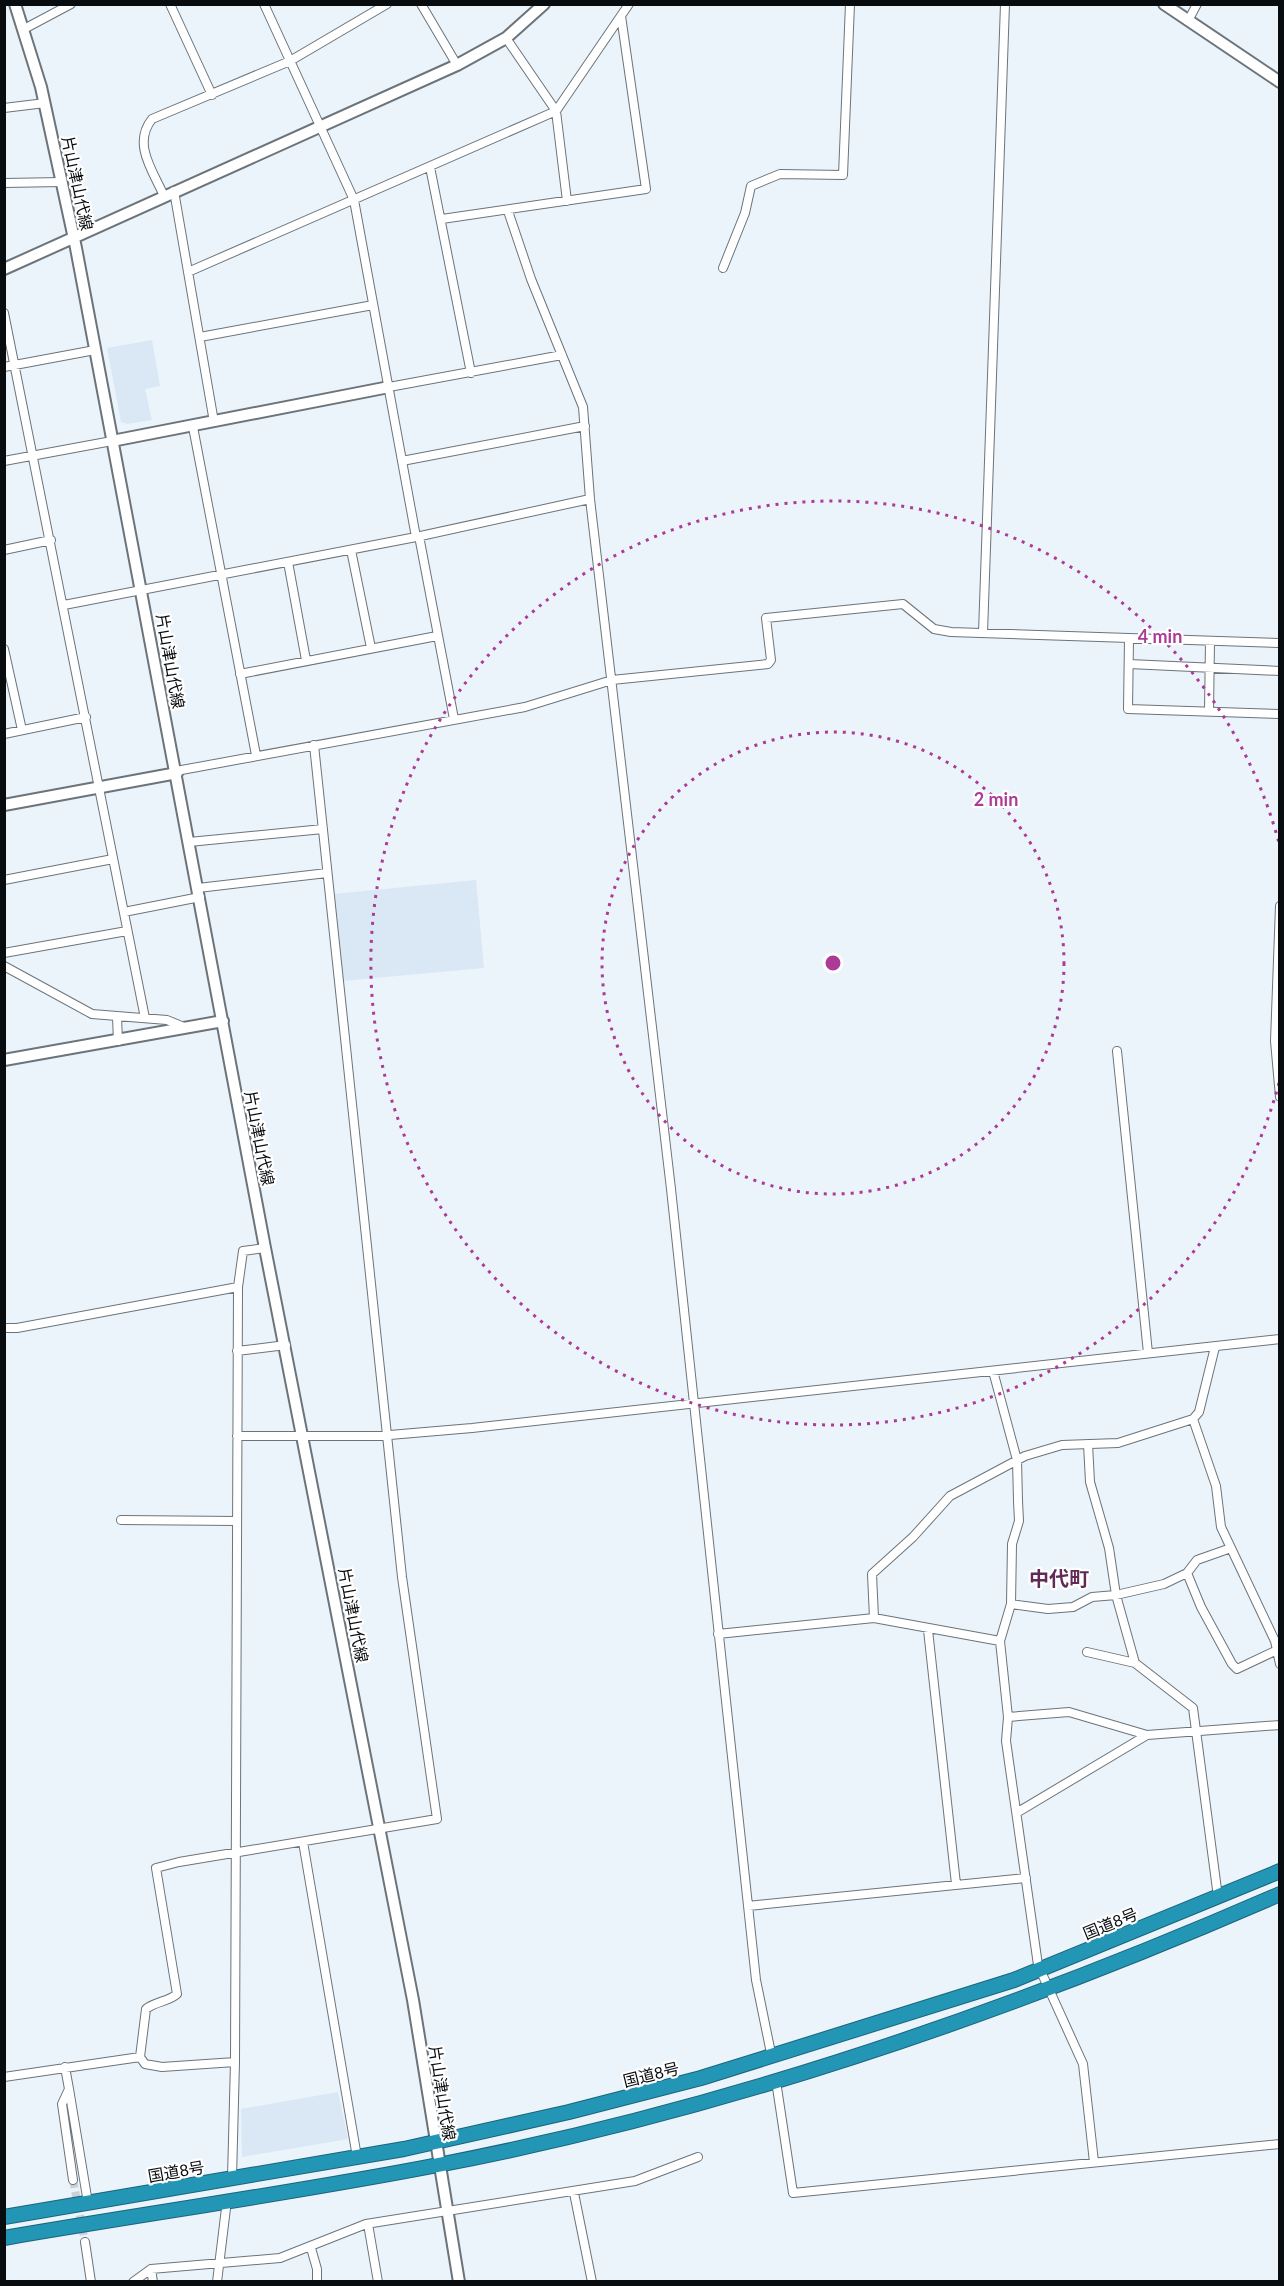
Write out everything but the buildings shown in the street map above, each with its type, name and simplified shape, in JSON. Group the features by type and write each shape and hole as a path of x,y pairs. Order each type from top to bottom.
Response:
{"highway":[{"name":"国道8号","path":"4,2217 436,2142 569,2112 772,2058 1040,1970 1280,1871"},
{"path":"4,2238 440,2165 615,2125 776,2081 1047,1988 1280,1894"}],"main road":[{"name":"片山津山代線","path":"15,4 45,103 143,589 265,1248 286,1345 413,2000 449,2209 459,2282"},
{"path":"4,268 74,239 457,65 506,38 544,4"},
{"path":"1164,4 1280,82"},
{"path":"112,441 389,387"},
{"path":"4,805 177,772"},
{"path":"4,1060 223,1021"}],"street":[{"path":"24,29 71,4"},
{"path":"170,4 212,95"},
{"path":"264,4 354,200 402,461 454,719"},
{"path":"213,422 188,272 169,194 144,152 142,141 145,127 152,119 290,61 387,4"},
{"path":"421,4 457,65"},
{"path":"188,272 556,111 629,4"},
{"path":"723,268 745,213 751,186 780,174 843,175 850,4"},
{"path":"983,633 1005,4"},
{"path":"1188,21 1197,4"},
{"path":"442,219 646,189 621,16"},
{"path":"506,38 556,111 567,201"},
{"path":"4,108 45,103"},
{"path":"430,167 471,373"},
{"path":"4,183 62,182"},
{"path":"508,211 531,279 583,407 590,499 671,1189 692,1402 759,2004 772,2058"},
{"path":"200,337 373,306"},
{"path":"4,313 145,1018"},
{"path":"4,367 95,350"},
{"path":"389,387 562,355"},
{"path":"402,461 585,426"},
{"path":"193,427 256,755"},
{"path":"4,461 112,441"},
{"path":"64,605 418,537 590,499"},
{"path":"4,550 51,540"},
{"path":"351,550 371,648"},
{"path":"288,562 306,660"},
{"path":"177,772 256,755 525,707 612,680 768,664 771,660 766,618 903,604 934,629 1130,639 1280,643"},
{"path":"240,674 437,636"},
{"path":"1130,639 1128,709 1280,714"},
{"path":"1209,711 1210,642"},
{"path":"4,649 22,730"},
{"path":"1129,664 1280,671"},
{"path":"4,734 86,717"},
{"path":"235,2062 162,2067 145,2064 140,2057 146,2008 155,2001 173,1998 177,1994 156,1868 437,1819 402,1577 314,745"},
{"path":"189,842 322,829"},
{"path":"4,880 113,859"},
{"path":"124,912 199,892 327,873"},
{"path":"1280,906 1275,1041 1280,1097"},
{"path":"4,953 127,931"},
{"path":"4,966 92,1014 166,1020 185,1028"},
{"path":"117,1017 117,1041"},
{"path":"1117,1051 1148,1353"},
{"path":"232,2178 235,2062 237,1287 243,1251 265,1248"},
{"path":"4,1328 17,1328 237,1287"},
{"path":"237,1436 304,1438 388,1436 1280,1339"},
{"path":"237,1351 286,1345"},
{"path":"874,1618 872,1574 914,1537 950,1496 1017,1460 1048,1447 1118,1443 1193,1419 1199,1412 1215,1347"},
{"path":"993,1371 1017,1460 1019,1521 1012,1544 1011,1604 1000,1641 1008,1717 1006,1741 1040,1970 1083,2064 1094,2162"},
{"path":"1193,1419 1216,1486 1221,1527 1275,1641 1275,1651 1280,1664"},
{"path":"1088,1444 1090,1482 1109,1548 1116,1595 1135,1663"},
{"path":"121,1520 237,1521"},
{"path":"1011,1604 1048,1609 1073,1607 1092,1597 1116,1595 1164,1584 1187,1573 1197,1560 1231,1548"},
{"path":"1187,1573 1201,1607 1232,1664 1237,1669 1275,1651"},
{"path":"718,1634 874,1618 928,1630 1000,1641"},
{"path":"928,1630 956,1884"},
{"path":"1087,1652 1135,1663 1193,1707 1218,1897"},
{"path":"1008,1717 1069,1712 1147,1735 1280,1725"},
{"path":"1018,1812 1147,1735"},
{"path":"303,1842 357,2157"},
{"path":"748,1906 1026,1878"},
{"path":"4,2077 140,2057"},
{"path":"65,2067 88,2203"},
{"path":"776,2081 793,2193 1280,2144"},
{"path":"69,2089 62,2104 73,2180"},
{"path":"133,2282 151,2269 269,2260 310,2248 368,2224 449,2209 574,2193 635,2181 698,2157"},
{"path":"574,2193 592,2282"},
{"path":"217,2282 227,2200"},
{"path":"368,2224 378,2282"},
{"path":"86,2242 91,2282"},
{"path":"310,2248 317,2269 317,2282"},
{"path":"151,2269 153,2282"}],"shaded area":[{"path":"152,340 160,386 145,389 152,420 127,424 121,422 107,348"},
{"path":"476,880 484,968 342,981 333,894"},
{"path":"338,2092 348,2139 242,2157 241,2109"}],"tunnel":[{"path":"73,2180 85,2242"}],"district":[{"name":"中代町","path":"1059,1578"}]}
